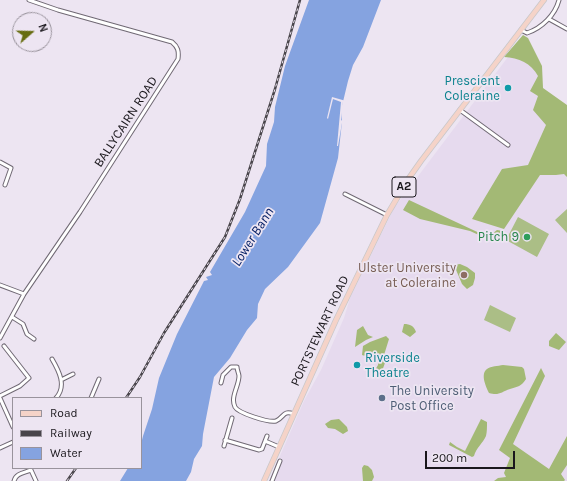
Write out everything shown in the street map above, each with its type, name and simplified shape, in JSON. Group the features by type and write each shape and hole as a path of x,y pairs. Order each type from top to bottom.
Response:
{"main road":[{"name":"PORTSTEWART ROAD","path":"264,481 336,320 387,215 409,178 544,0"}],"street":[{"name":"BALLYCAIRN ROAD","path":"0,338 24,294 80,212 178,59 179,52 172,42 58,10 30,0"},
{"path":"521,30 524,32 532,32 543,25 549,19 559,0"},
{"path":"549,19 567,29"},
{"path":"460,110 508,146"},
{"path":"0,162 11,168 6,183 12,184"},
{"path":"345,194 387,215"},
{"path":"0,285 24,294"},
{"path":"12,317 23,324 27,334 34,339"},
{"path":"4,346 29,378 20,386 0,397 12,421"},
{"path":"52,359 61,380 61,387 57,397"},
{"path":"221,383 223,375 232,367 237,367 239,376 235,388 234,402 235,407 239,411 268,421 274,421 280,418 284,413 288,412 294,414"},
{"path":"61,380 73,374"},
{"path":"91,397 99,379"},
{"path":"224,446 232,418"},
{"path":"225,440 258,450 262,449 267,436"},
{"path":"265,441 279,447"},
{"path":"0,448 12,442"},
{"path":"272,481 280,461"},
{"path":"14,481 16,476 30,469 36,481"}],"shaded area":[{"name":"Ulster University at Coleraine","path":"514,49 539,73 538,90 567,113 567,481 269,481 304,401 321,370 344,318 350,298 394,208"}],"green space":[{"path":"523,35 528,38 542,66 543,88 567,105 567,177 564,174 540,175 504,229 472,219 502,169 528,165 546,125 533,110 538,96 530,91 538,76 535,71 520,60 504,57"},
{"path":"409,200 488,237 497,230 503,231 498,240 494,242 470,231 420,219 403,210"},
{"path":"567,209 567,233 555,220"},
{"name":"Pitch 9","path":"518,217 549,234 537,257 506,240"},
{"path":"460,264 475,273 473,285 467,289 462,284 454,265"},
{"path":"490,305 516,318 510,332 484,320"},
{"path":"404,324 412,326 416,332 410,337 402,332"},
{"path":"363,326 368,335 373,337 355,347 357,330"},
{"path":"556,333 566,342 559,350 549,346 549,341"},
{"path":"386,336 389,339 384,355 386,360 381,374 374,372 378,365 379,355 362,355 363,346"},
{"path":"503,365 522,367 524,369 526,379 517,387 498,394 489,393 484,381 485,371 490,367"},
{"path":"541,368 545,376 513,444 549,469 567,436 567,465 561,474 565,480 494,481 498,478 506,477 504,473 510,458 499,450"},
{"path":"339,419 347,427 348,431 343,434 335,429 328,428 325,424 331,420"},
{"path":"481,419 487,422 486,434 485,439 476,450 474,456 472,457 449,445 450,442 465,451"},
{"path":"364,465 368,466 372,470 374,477 372,481 363,481 362,468"}],"water":[{"name":"Lower Bann","path":"309,0 381,0 363,47 353,65 348,81 341,110 342,122 338,158 320,223 288,267 265,289 258,304 257,318 247,330 230,358 214,377 202,446 194,459 191,472 186,481 120,481 127,469 142,469 143,436 152,409 159,378 177,334 204,281 208,280 206,277 212,275 210,272 245,212 266,166 267,144 274,122 275,107 285,66"}],"pier":[{"path":"332,97 346,101 343,102 341,120 344,122 342,123 338,146 341,102 333,99 328,119"}],"railway":[{"path":"127,397 140,377 164,333 225,237 240,199 275,89 300,0"},
{"path":"67,481 75,469"}],"place":[{"name":"Prescient Coleraine","path":"508,88"},
{"name":"Pitch 9","path":"527,237"},
{"name":"Ulster University at Coleraine","path":"464,275"},
{"name":"Riverside Theatre","path":"357,365"},
{"name":"The University Post Office","path":"382,398"}]}
